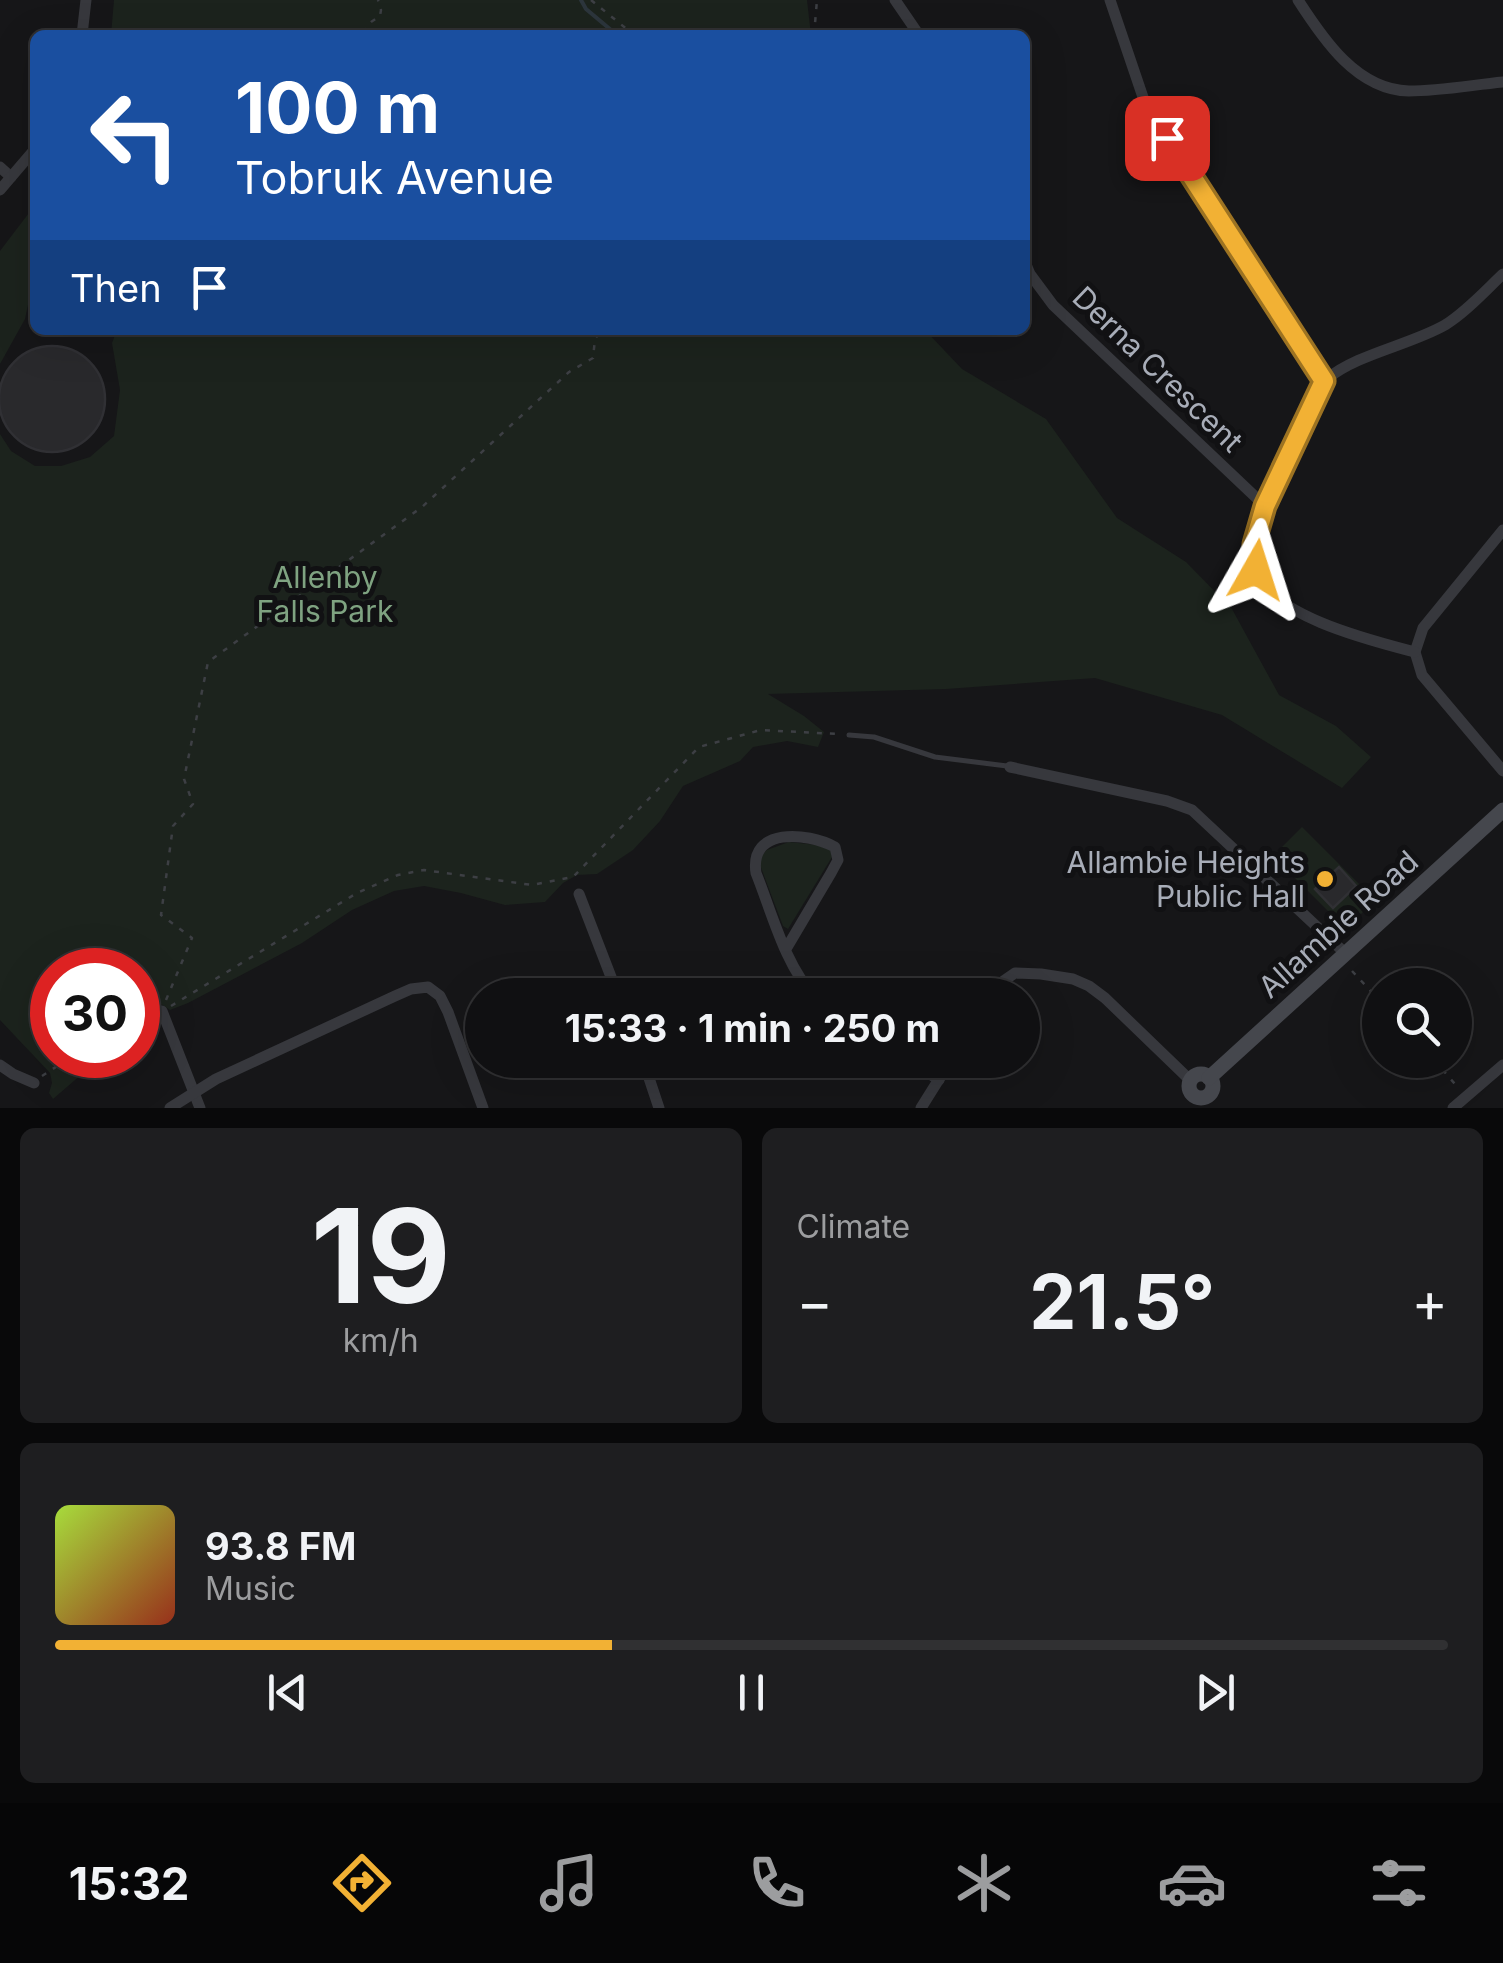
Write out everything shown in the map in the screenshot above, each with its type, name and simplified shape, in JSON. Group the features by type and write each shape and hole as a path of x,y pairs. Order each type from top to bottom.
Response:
{"main road":[{"name":"Allambie Road","path":"1191,1095 1199,1074 1209,1078 1503,810"}],"street":[{"path":"83,30 86,0"},
{"path":"895,0 915,30"},
{"path":"1110,0 1146,106 1324,381"},
{"path":"1298,0 1325,42 1369,80 1405,91 1503,82"},
{"path":"0,190 30,155"},
{"path":"0,167 11,177"},
{"name":"Derna Crescent","path":"1030,274 1054,305 1265,506"},
{"path":"1414,652 1326,624 1270,594 1256,570 1254,544 1265,506 1324,381 1349,366 1446,324 1503,274"},
{"path":"1503,530 1423,628 1414,652 1422,675 1503,771"},
{"path":"1010,767 1192,810 1346,953"},
{"path":"786,949 838,860 835,847 823,840 784,836 765,844 756,852 754,861 756,873 786,949 796,973 800,978"},
{"path":"579,894 611,978"},
{"path":"1008,978 1015,973 1041,974 1089,986 1106,998 1191,1095"},
{"path":"170,1108 216,1079 395,996 428,986 440,996 448,1012 483,1108"},
{"path":"162,1011 200,1108"},
{"path":"0,1065 34,1083"},
{"path":"1454,1108 1503,1065"},
{"path":"649,1078 660,1108"},
{"path":"921,1108 939,1080 936,1078"}],"lane":[{"path":"849,735 874,738 935,756 1010,767"}],"path":[{"path":"365,30 380,16 378,0"},
{"path":"591,0 628,30"},
{"path":"815,30 818,0"},
{"path":"162,1011 192,938 161,915 173,826 193,804 184,779 208,662 422,508 568,372 594,358 598,335"},
{"path":"162,1011 357,893 398,875 424,870 532,885 573,878 699,748 762,730 849,735"},
{"path":"1352,971 1362,982"},
{"path":"1450,1078 1455,1084"}],"green space":[{"path":"114,0 807,0 810,30 111,30"},
{"path":"30,212 30,295 25,319 0,364 0,251"},
{"name":"Allenby Falls Park","path":"115,335 930,335 962,369 1046,419 1117,518 1186,562 1232,609 1279,695 1336,726 1371,757 1342,788 1222,715 1095,678 946,689 768,694 824,732 818,747 787,741 753,747 740,761 683,786 660,821 633,850 597,874 577,875 563,883 545,902 505,905 424,886 394,891 170,1010 160,1004 160,948 30,948 30,1052 0,1020 0,434 11,451 35,466 61,466 90,457 114,436 120,390 112,343"},
{"name":"Allambie Heights Public Hall","path":"1302,827 1375,900 1346,929 1273,856"},
{"path":"789,842 817,845 831,850 832,857 788,929 783,926 760,857 767,850"},
{"name":"Allenby Falls Park","path":"51,1078 77,1078 53,1099 49,1093"}],"building":[{"path":"52,346 72,350 89,362 101,379 105,399 101,419 89,436 72,448 52,452 32,448 15,436 3,419 -1,399 3,379 15,362 32,350"},
{"path":"1339,867 1356,886 1333,908 1315,889"}],"waterway":[{"path":"581,0 611,30"}],"place":[{"name":"Allambie Heights Public Hall","path":"1325,879"}],"route":[{"path":"1167,138 1324,381 1265,506 1254,544 1256,570"}]}
